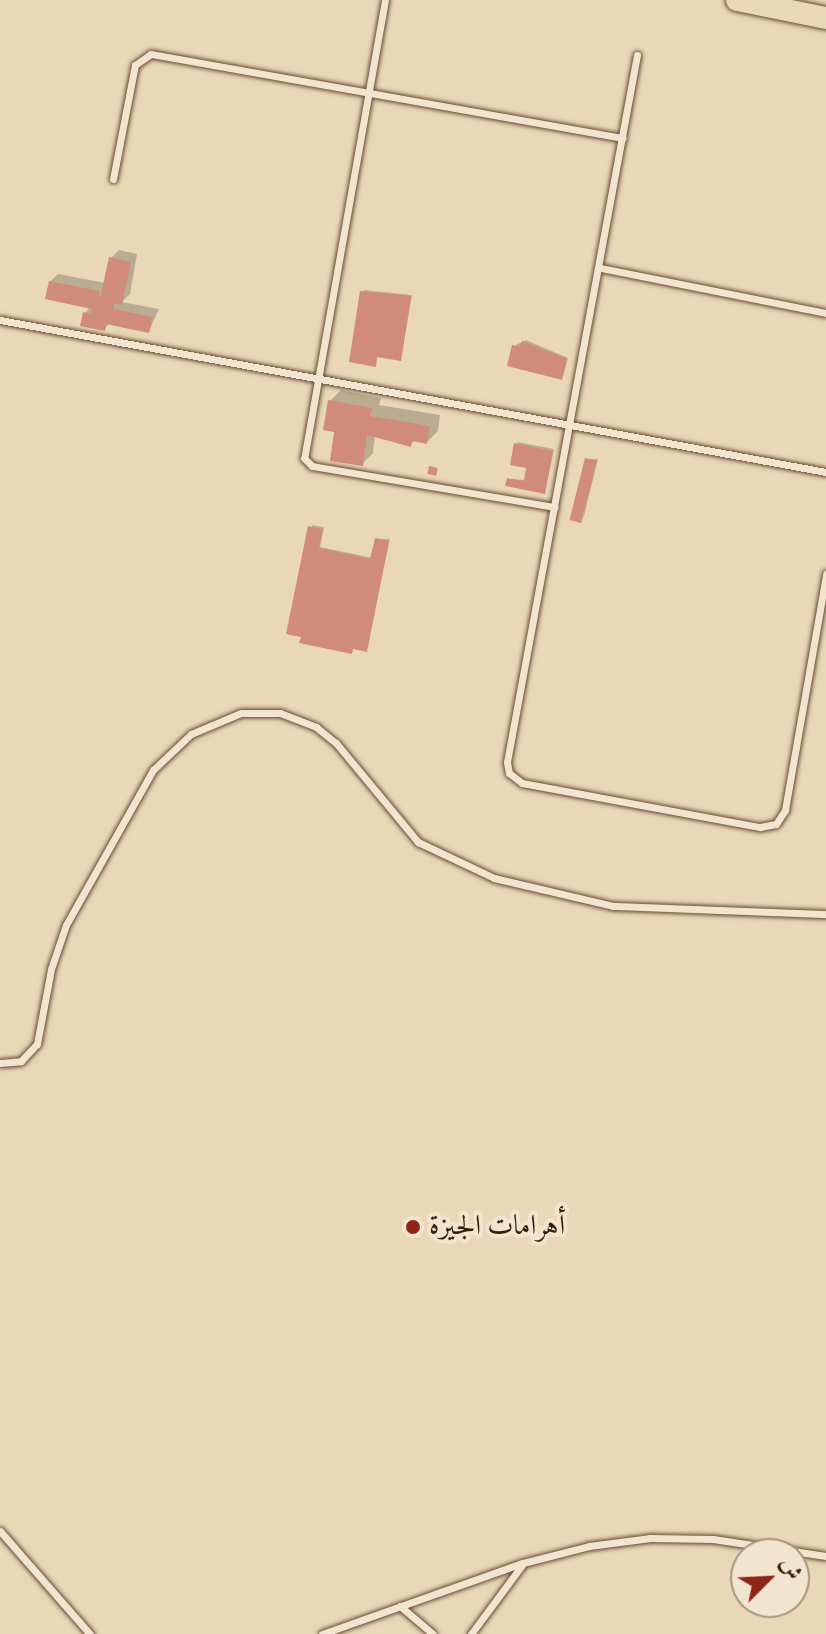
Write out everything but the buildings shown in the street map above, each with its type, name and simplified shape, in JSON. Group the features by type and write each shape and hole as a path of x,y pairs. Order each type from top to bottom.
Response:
{"highway":[{"path":"737,0 826,18"}],"lane":[{"path":"385,0 303,454 312,466 555,507"},
{"path":"113,179 135,65 146,54 370,91 623,138"},
{"path":"637,55 601,268 507,762 509,773 522,783 760,827 776,824 785,810 826,574"},
{"path":"601,268 826,313"},
{"path":"0,320 826,472"},
{"path":"0,1063 21,1061 37,1044 51,969 66,925 153,770 191,734 241,713 280,713 316,727 418,842 442,858 494,878 613,906 826,914"},
{"path":"0,1531 90,1634"},
{"path":"322,1634 523,1563 589,1546 650,1538 751,1542 826,1556"},
{"path":"471,1634 523,1563"},
{"path":"400,1606 433,1634"}],"place":[{"name":"أهرامات الجيزة","path":"413,1227"}]}
